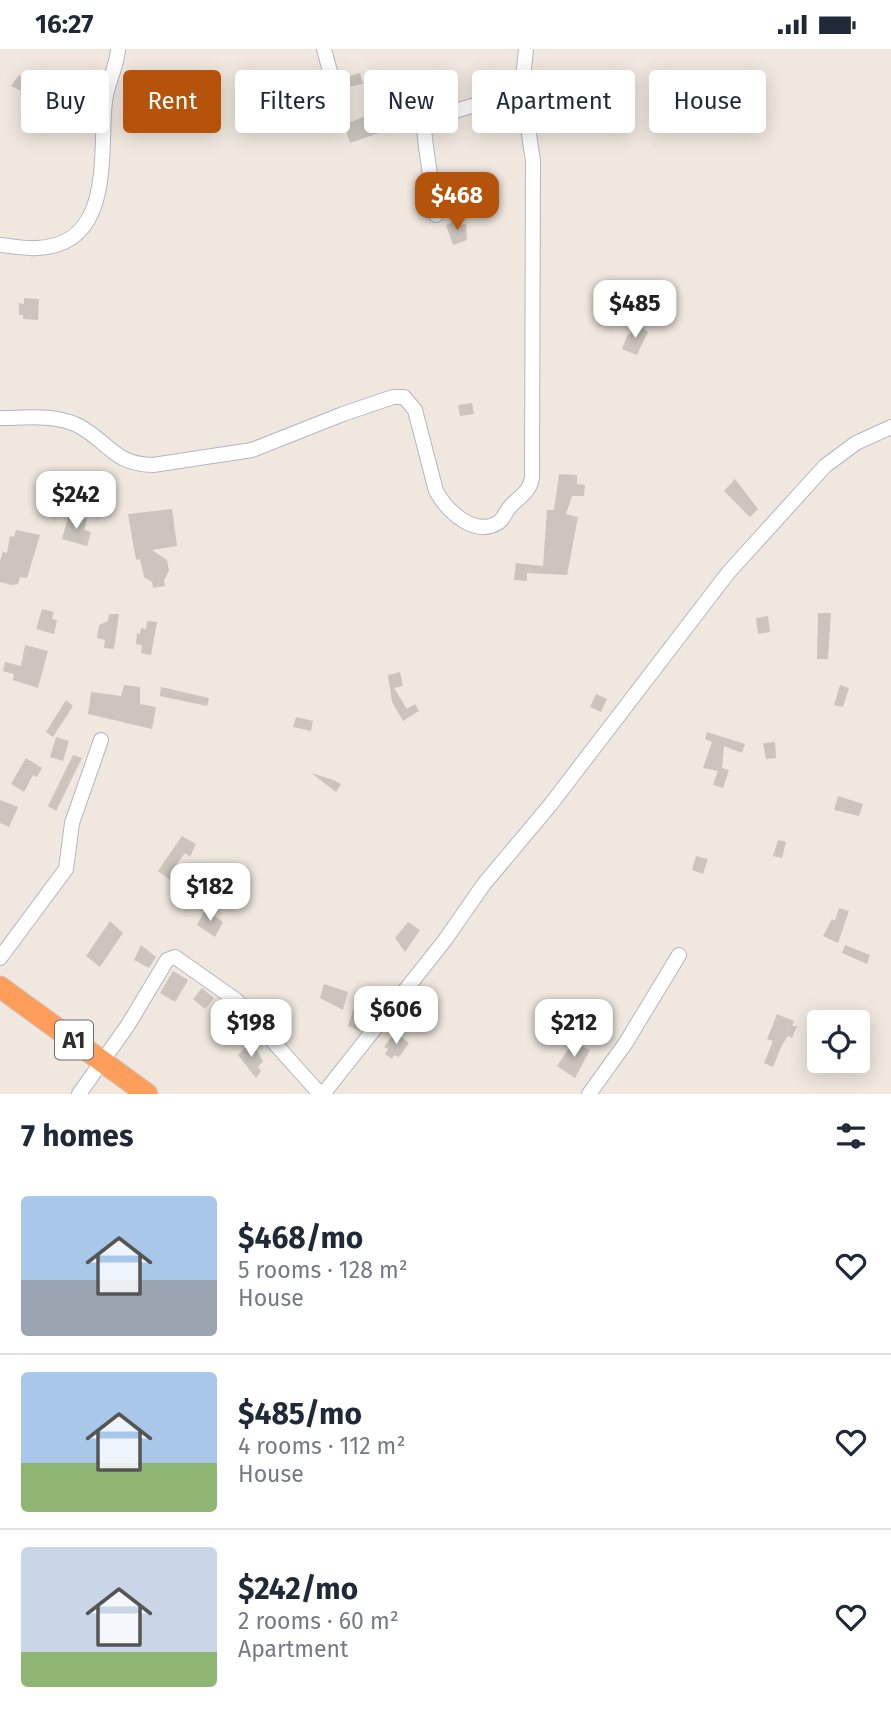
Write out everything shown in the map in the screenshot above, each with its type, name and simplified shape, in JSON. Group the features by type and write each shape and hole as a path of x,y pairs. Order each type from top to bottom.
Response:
{"highway":[{"name":"A1","path":"0,987 147,1094"}],"street":[{"path":"0,245 37,249 63,243 81,227 96,205 102,170 105,100 118,49"},
{"path":"324,49 330,70"},
{"path":"524,70 526,49"},
{"path":"436,215 432,176 422,138 425,126 446,115 472,107"},
{"path":"0,418 39,417 74,424 90,433 117,457 138,464 153,465 264,447 343,414 393,397 404,397 415,410 436,491 442,503 466,523 480,526 498,523 527,493 532,478 533,161 529,133"},
{"path":"79,1094 128,1025 167,960 175,957 236,1000 321,1094 446,940 484,884 551,804 728,573 825,466 856,443 891,427"},
{"path":"0,958 66,869 72,823 101,740"},
{"path":"589,1094 625,1044 679,955"}],"building":[{"path":"360,73 363,84 350,87 350,76"},
{"path":"19,75 21,76 21,91 11,86"},
{"path":"364,117 364,133 379,133 350,143 347,133 350,133 350,122"},
{"path":"460,219 462,225 466,224 467,240 453,245 446,225"},
{"path":"24,298 39,299 38,320 23,319 23,315 19,315 19,303 24,304"},
{"path":"640,325 648,332 637,355 622,349 627,336"},
{"path":"472,403 474,414 460,416 458,405"},
{"path":"559,474 577,475 577,484 585,485 584,496 572,496 566,514 578,517 567,575 527,573 527,581 514,580 516,563 543,566 547,510 554,510"},
{"path":"735,479 758,509 750,517 724,491"},
{"path":"172,509 177,546 152,550 167,560 169,571 164,580 165,586 153,588 152,582 144,577 140,559 136,560 128,514"},
{"path":"69,514 87,519 84,530 91,532 87,546 62,539"},
{"path":"16,530 40,535 27,578 20,577 18,584 11,585 0,582 0,561 3,552 7,553 10,536 14,537"},
{"path":"42,609 54,612 52,619 57,620 54,634 36,629"},
{"path":"818,613 831,613 828,659 817,659"},
{"path":"109,614 119,614 114,649 104,648 105,640 97,638 99,625 108,621"},
{"path":"768,616 770,632 758,634 756,618"},
{"path":"147,621 157,622 151,655 141,653 142,645 136,644 137,633 140,634 141,628 146,629"},
{"path":"25,645 48,651 38,688 13,680 14,674 3,671 5,662 21,666"},
{"path":"400,672 403,686 394,688 407,709 415,704 419,711 403,721 392,702 388,675"},
{"path":"124,685 140,687 140,704 156,707 152,729 88,714 91,692 121,696"},
{"path":"840,685 849,688 843,707 834,705"},
{"path":"161,687 209,698 207,706 160,696"},
{"path":"596,694 607,699 601,712 590,707"},
{"path":"66,700 73,706 53,737 46,732"},
{"path":"296,717 313,721 311,731 293,727"},
{"path":"707,732 745,744 742,753 724,746 722,768 729,770 723,788 713,785 718,771 703,768 712,742 705,739"},
{"path":"56,737 69,741 63,761 50,757"},
{"path":"775,742 776,758 766,759 763,743"},
{"path":"73,755 82,758 56,811 48,806"},
{"path":"26,758 42,768 37,777 33,775 24,792 11,784"},
{"path":"311,773 334,780 341,784 336,792"},
{"path":"838,796 863,804 859,816 834,810"},
{"path":"0,800 18,807 9,827 0,823"},
{"path":"182,836 196,844 190,857 185,853 172,870 186,879 181,888 158,871"},
{"path":"778,840 786,842 782,858 773,856"},
{"path":"696,856 708,859 703,874 692,870"},
{"path":"839,908 849,911 838,943 823,936 832,919 835,921"},
{"path":"205,910 223,922 215,937 197,925"},
{"path":"110,921 123,933 100,967 86,956"},
{"path":"408,922 420,930 405,952 395,938"},
{"path":"141,945 156,957 149,968 134,960"},
{"path":"845,945 870,955 867,964 842,953"},
{"path":"173,971 188,980 175,1002 160,993"},
{"path":"324,984 348,992 343,1010 320,998"},
{"path":"202,988 214,998 205,1009 193,999"},
{"path":"353,1010 371,1017 360,1031 348,1026"},
{"path":"777,1014 794,1021 792,1026 797,1026 792,1038 788,1036 782,1045 773,1067 764,1063 773,1041 767,1039"},
{"path":"395,1032 409,1043 399,1057 394,1055 392,1059 385,1054 388,1049 384,1047"},
{"path":"251,1041 263,1061 258,1067 261,1071 256,1078 238,1055"},
{"path":"573,1042 590,1050 575,1078 557,1066"}]}
